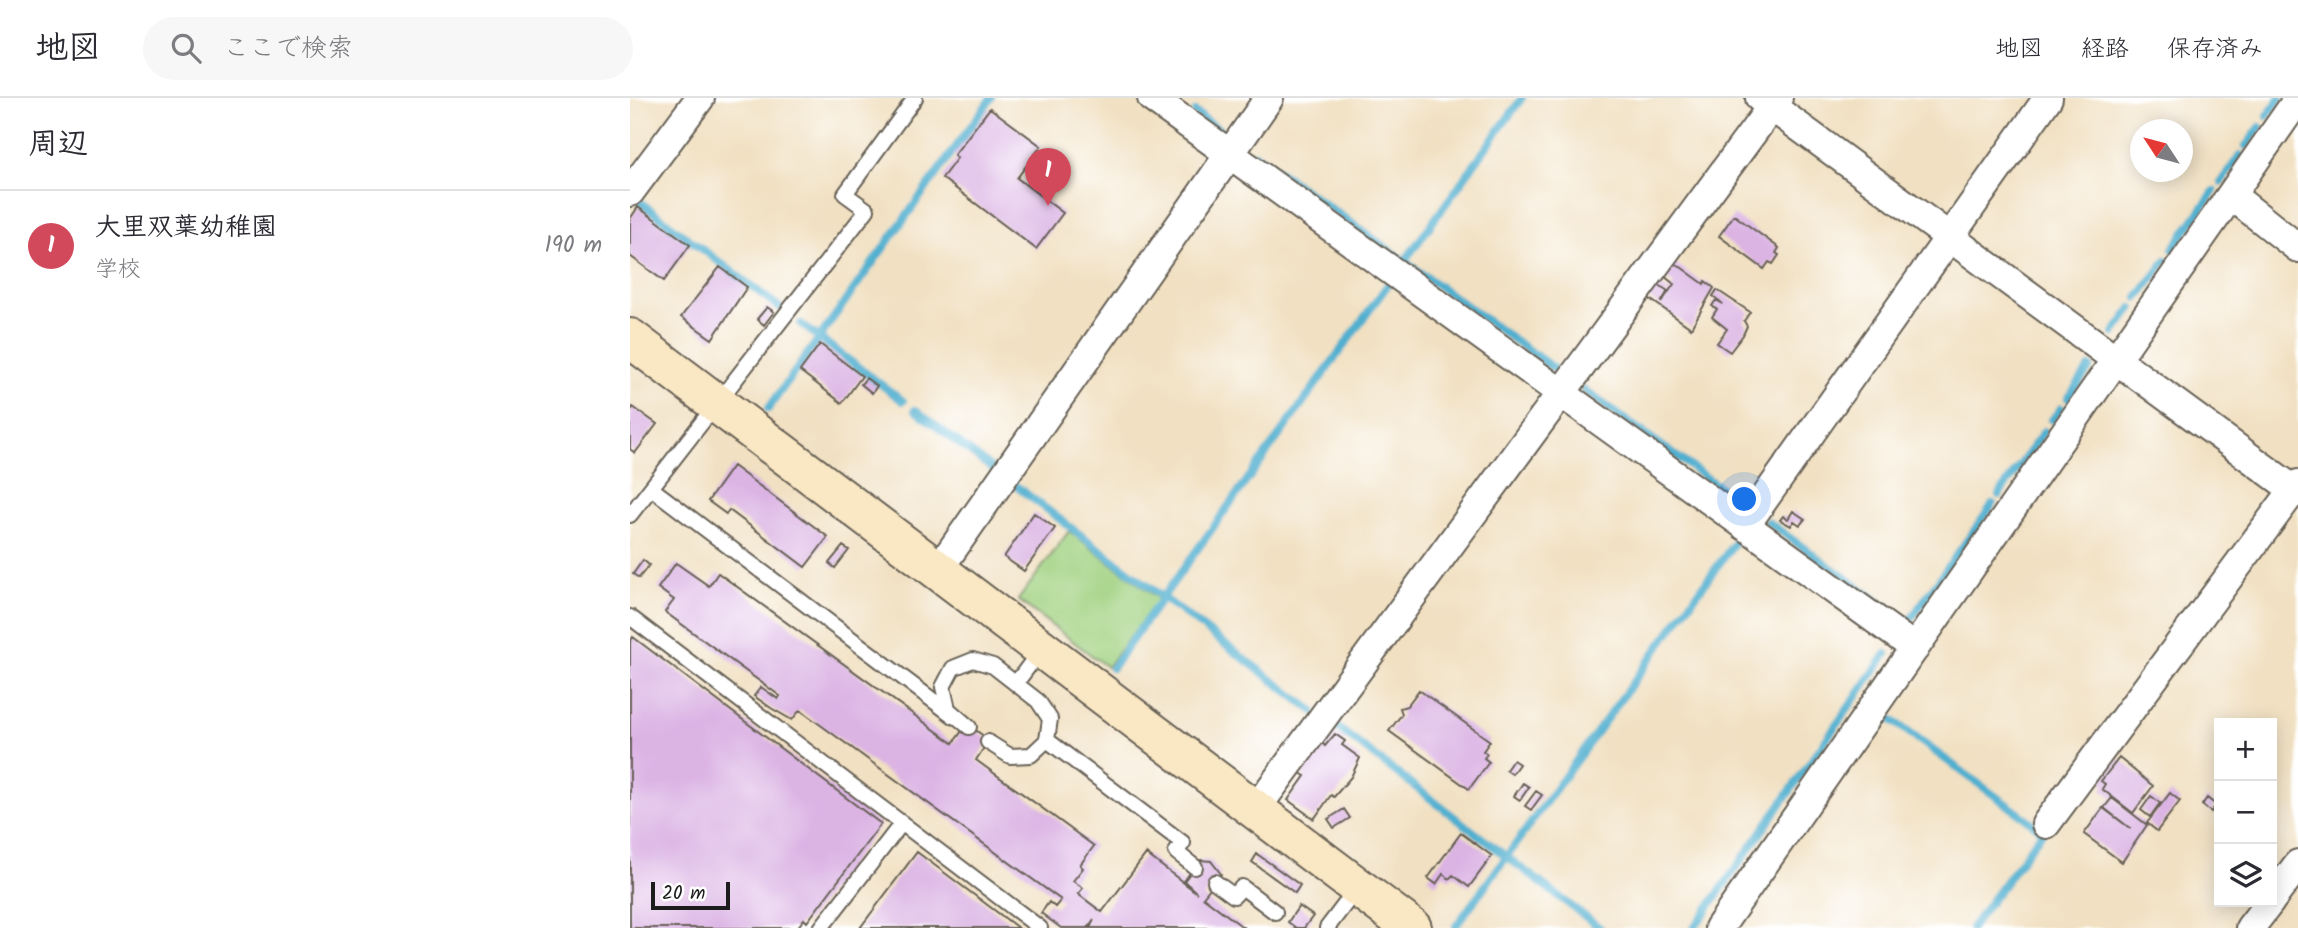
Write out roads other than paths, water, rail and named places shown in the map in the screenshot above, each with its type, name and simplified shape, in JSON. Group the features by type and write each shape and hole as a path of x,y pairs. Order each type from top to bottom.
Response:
{"street":[{"path":"630,192 700,98"},
{"path":"1152,98 1914,648"},
{"path":"938,570 1269,98"},
{"path":"1745,526 2048,98"},
{"path":"1719,928 2298,99"},
{"path":"1255,810 1561,393 1769,101 1950,237 2297,489 2046,824"},
{"path":"2231,195 2298,248"},
{"path":"630,338 1412,928"},
{"path":"2277,893 2298,864"},
{"path":"2250,928 2266,907"}],"lane":[{"path":"630,515 867,210 845,194 915,98"},
{"path":"651,488 969,727"},
{"path":"630,617 1040,928"},
{"path":"1016,683 1042,648"},
{"path":"955,717 944,698 943,688 953,668 962,662 984,662 1016,683 1046,709 1050,719 1047,740 1031,755 1010,756 988,742"},
{"path":"1047,740 1183,843 1176,852 1195,867"},
{"path":"821,928 902,823"},
{"path":"1215,882 1234,896 1242,887 1275,912"},
{"path":"1327,928 1358,887"}],"waterway":[{"path":"768,409 991,98"},
{"path":"1404,262 1522,98"},
{"path":"2267,116 2280,98"},
{"path":"1195,112 1224,133"},
{"path":"2246,146 2260,127"},
{"path":"1255,154 1556,370"},
{"path":"2221,182 2240,155"},
{"path":"2173,249 2214,191"},
{"path":"640,202 779,307"},
{"path":"2138,298 2166,260"},
{"path":"1112,668 1389,283"},
{"path":"2114,333 2132,308"},
{"path":"801,324 903,401"},
{"path":"2068,398 2090,367"},
{"path":"1584,390 1743,504"},
{"path":"2052,420 2061,408"},
{"path":"915,410 994,470"},
{"path":"1999,495 2044,431"},
{"path":"1016,486 1313,711"},
{"path":"1910,620 1993,504"},
{"path":"1768,522 1908,623"},
{"path":"1456,926 1740,535"},
{"path":"1694,928 1886,654"},
{"path":"1881,712 2043,831 1971,928"},
{"path":"1334,725 1600,928"}],"place":[{"name":"大里双葉幼稚園","path":"1048,206"}]}
